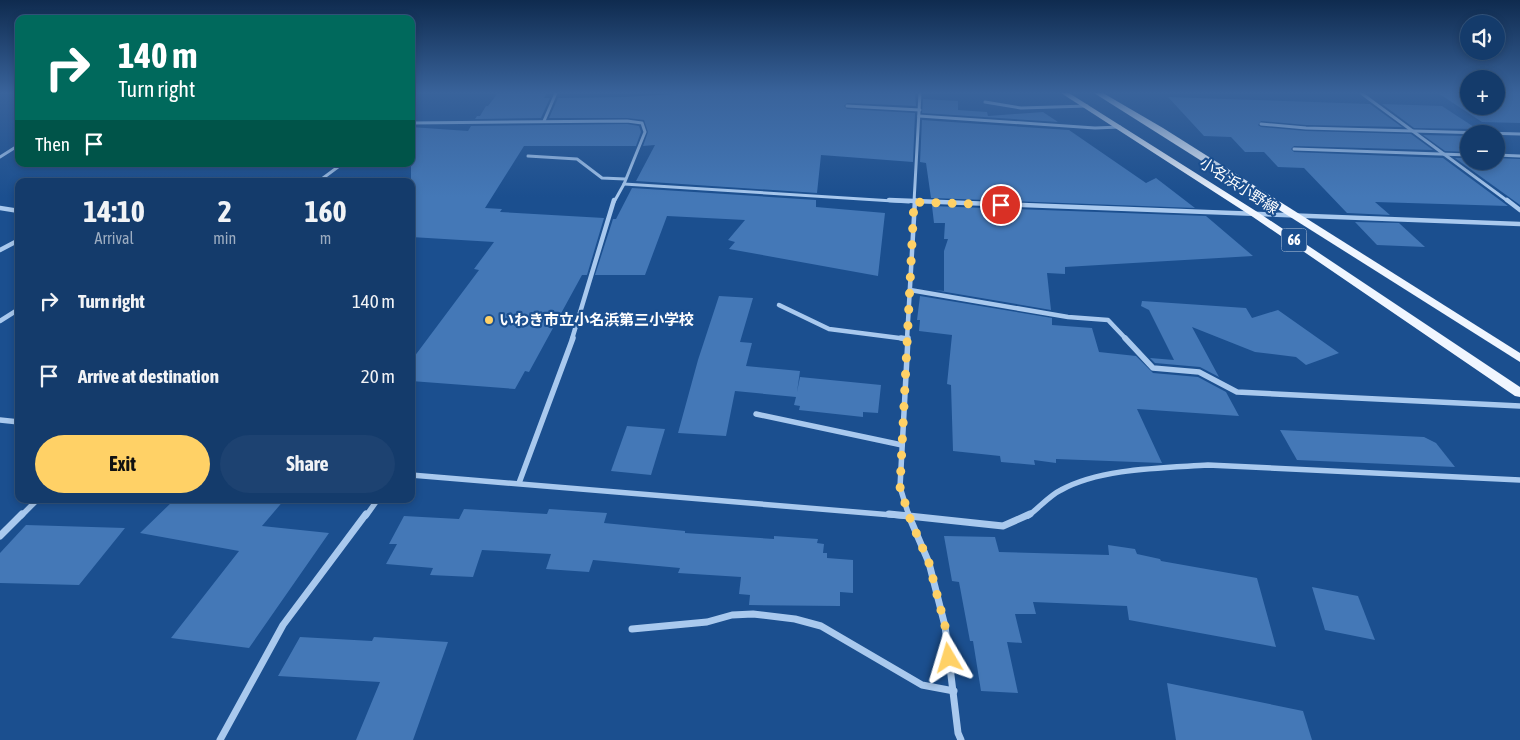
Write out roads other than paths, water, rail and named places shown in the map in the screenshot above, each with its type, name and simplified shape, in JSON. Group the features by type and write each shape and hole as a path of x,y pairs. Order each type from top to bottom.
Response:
{"main road":[{"name":"小名浜小野線","path":"1121,128 1256,215 1520,393"},
{"name":"小名浜小野線","path":"1156,128 1520,358"}],"street":[{"path":"519,484 575,332 614,200 624,182 645,132 644,128"},
{"path":"919,128 900,487 909,516 929,563 945,626 961,740"},
{"path":"1090,128 1107,128"},
{"path":"1301,128 1520,134"},
{"path":"1409,128 1520,210"},
{"path":"0,157 15,148"},
{"path":"1294,149 1460,154"},
{"path":"1505,155 1520,156"},
{"path":"528,156 576,159 602,178 624,182 914,202 1520,224"},
{"path":"323,178 338,167"},
{"path":"0,208 15,210"},
{"path":"0,250 15,242"},
{"path":"910,290 1068,316 1108,320 1153,368 1199,372 1237,392 1520,406"},
{"path":"779,305 829,329 907,339"},
{"path":"0,321 15,312"},
{"path":"756,414 902,445"},
{"path":"1,420 15,422"},
{"path":"415,475 909,516 1002,526 1018,523 1048,501 1059,490 1080,482 1174,467 1208,465 1520,480"},
{"path":"0,536 34,503"},
{"path":"220,740 283,626 375,503"},
{"path":"632,629 707,622 732,615 753,614 795,619 821,626 922,686 954,691"}],"place":[{"name":"いわき市立小名浜第三小学校","path":"489,320"}]}
